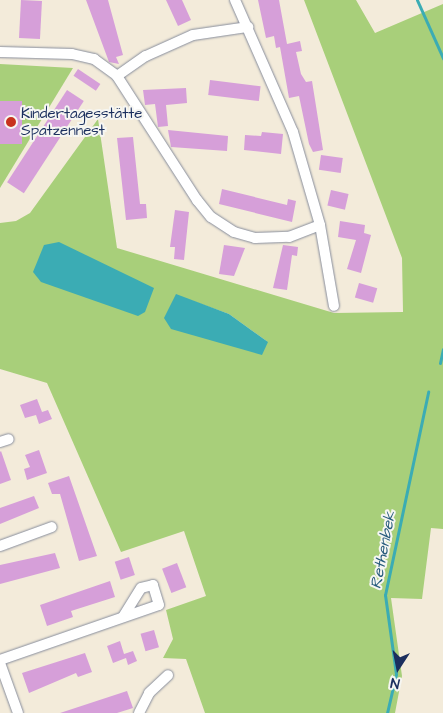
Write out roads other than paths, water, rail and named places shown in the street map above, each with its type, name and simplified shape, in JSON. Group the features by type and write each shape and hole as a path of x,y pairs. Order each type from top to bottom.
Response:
{"street":[{"path":"235,0 293,132 320,225 334,306"},
{"path":"117,76 146,56 193,35 248,27"},
{"path":"0,52 72,54 94,59 117,76 198,200 220,224 241,234 272,239 320,225"},
{"path":"0,546 52,527"},
{"path":"18,713 0,661 123,617"},
{"path":"139,713 149,693 168,675"}],"water":[{"path":"59,242 154,288 145,312 138,316 41,282 33,272 44,245"},
{"path":"176,294 229,314 268,342 262,355 171,329 164,318"}],"waterway":[{"name":"Rethenbek","path":"417,0 443,58"},
{"name":"Rethenbek","path":"440,363 443,349"},
{"name":"Rethenbek","path":"387,713 396,674 385,595 428,392"}],"place":[{"name":"Kindertagesstätte Spatzennest","path":"11,122"}]}
